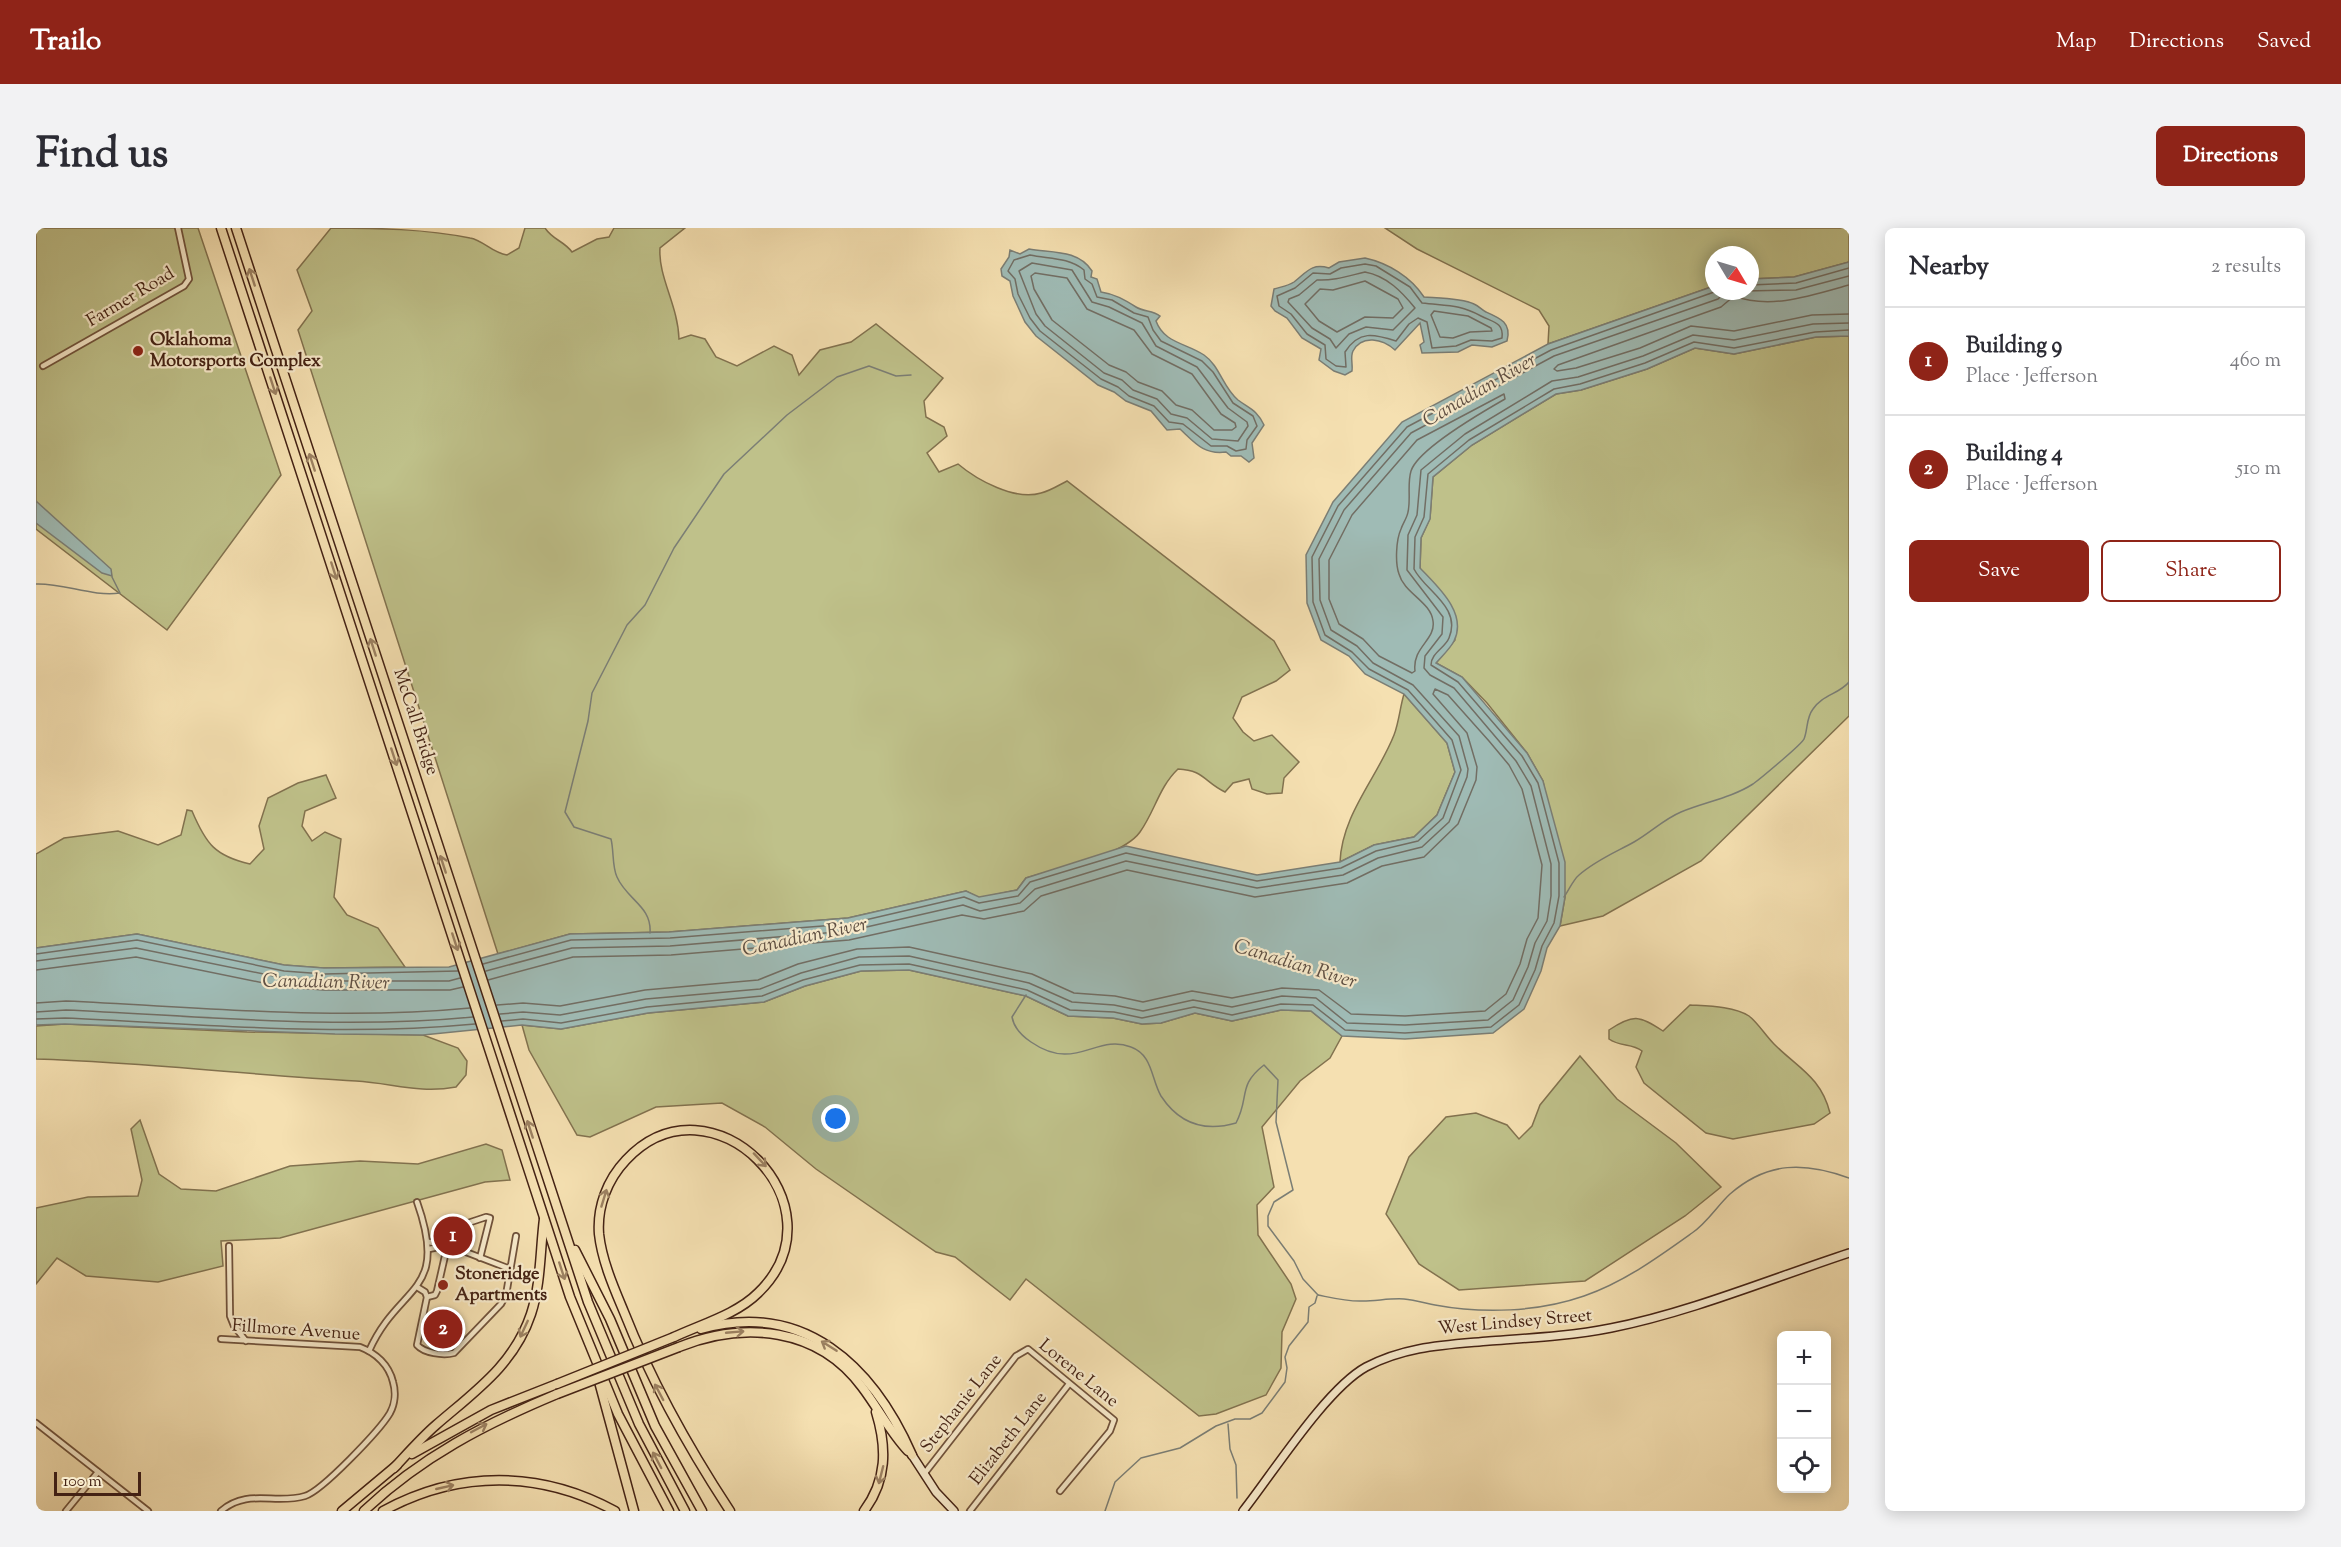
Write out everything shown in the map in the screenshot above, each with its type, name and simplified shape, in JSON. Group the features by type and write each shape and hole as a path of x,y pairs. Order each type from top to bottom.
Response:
{"highway":[{"name":"McCall Bridge","path":"221,228 535,1188 590,1348"},
{"name":"McCall Bridge","path":"236,228 562,1227"},
{"path":"394,1468 467,1422 557,1384 674,1337 731,1311 759,1293 778,1265 787,1231 782,1194 766,1166 743,1146 724,1136 706,1132 669,1134 645,1144 631,1155 618,1168 605,1190 601,1204 600,1236 617,1297 654,1383 699,1465 730,1511"},
{"path":"342,1511 394,1468 434,1426 494,1376 519,1341 531,1314 538,1284 544,1215"},
{"path":"562,1227 610,1319 642,1398 702,1511"},
{"path":"562,1227 619,1381 685,1511"},
{"path":"674,1337 714,1326 752,1321 782,1325 810,1335 845,1356 865,1377 905,1439 912,1455"},
{"path":"364,1511 398,1480 462,1438 490,1423 679,1347 716,1334 741,1331 789,1337 819,1350 842,1366 862,1387 873,1405 912,1455"},
{"path":"590,1348 633,1511"},
{"path":"590,1348 635,1448 669,1511"},
{"path":"864,1511 876,1492 884,1460 883,1436 873,1405"},
{"path":"670,1453 709,1511"},
{"path":"383,1511 414,1496 440,1488 498,1479 553,1486 577,1493 615,1511"}],"main road":[{"name":"West Lindsey Street","path":"1243,1511 1337,1391 1364,1368 1397,1353 1420,1347 1552,1337 1612,1328 1670,1312 1849,1253"},
{"path":"912,1455 924,1474 954,1511"}],"street":[{"name":"Farmer Road","path":"43,366 184,286 189,279 178,228"},
{"path":"221,1511 231,1503 247,1498 287,1499 312,1493 381,1425 393,1406 393,1383 384,1363 369,1350 383,1325 416,1289 425,1268 429,1242 417,1202"},
{"path":"462,1251 468,1223 486,1216 490,1218 480,1258"},
{"path":"426,1296 417,1345 427,1351 448,1355 454,1353 501,1304 516,1236"},
{"path":"429,1242 462,1251 510,1269"},
{"path":"229,1246 230,1316 234,1326 246,1341"},
{"path":"429,1249 445,1247"},
{"path":"416,1289 426,1296 435,1295 445,1247"},
{"name":"Fillmore Avenue","path":"221,1340 354,1346 369,1350"},
{"name":"Lorene Lane","path":"1023,1350 1033,1352 1109,1416 1114,1423 1060,1491"},
{"name":"Stephanie Lane","path":"924,1474 1023,1350"},
{"name":"Elizabeth Lane","path":"970,1511 1070,1384"},
{"path":"36,1423 148,1511"},
{"path":"66,1511 98,1472"}],"green space":[{"name":"Oklahoma Motorsports Complex","path":"36,228 198,228 281,475 167,630 36,529"},
{"path":"331,228 401,230 453,235 475,239 507,255 519,248 525,228 545,228 572,252 597,239 609,237 614,228 685,228 660,248 662,270 678,327 679,339 691,335 705,339 716,357 737,366 774,346 792,355 799,375 820,350 851,342 876,324 943,378 924,401 926,417 944,427 947,436 927,453 939,472 958,464 997,488 1031,495 1044,492 1067,481 1274,641 1290,670 1276,681 1242,697 1233,718 1243,732 1254,741 1272,735 1299,762 1284,778 1282,793 1267,794 1252,789 1249,779 1233,783 1225,792 1199,774 1178,769 1166,783 1140,832 1131,841 1088,861 1026,878 1017,890 979,898 966,891 848,918 669,932 570,934 498,954 298,330 312,311 297,270"},
{"path":"1385,228 1849,228 1849,262 1794,277 1759,279 1759,246 1705,246 1705,289 1548,344 1549,326 1539,310 1417,249"},
{"path":"1849,336 1849,716 1701,861 1603,916 1560,926 1565,897 1543,781 1527,753 1487,703 1462,677 1436,663 1455,640 1420,569 1421,538 1430,518 1433,477 1472,445 1556,394 1581,390 1647,369 1695,348 1734,354 1816,337"},
{"path":"1404,694 1447,743 1455,772 1437,815 1414,837 1374,845 1340,862 1342,845 1353,812 1394,735"},
{"path":"326,775 336,798 305,811 302,826 312,841 325,832 341,839 334,897 347,915 378,928 405,967 323,968 284,965 137,934 36,948 36,854 64,838 118,831 158,845 181,835 187,810 192,811 202,832 213,847 228,857 250,864 264,849 259,826 268,798 298,783"},
{"path":"909,970 1026,996 1068,1016 1113,1018 1142,1024 1161,1023 1195,1013 1232,1021 1281,1010 1311,1011 1342,1036 1330,1058 1300,1081 1262,1127 1274,1187 1257,1205 1258,1235 1291,1284 1296,1299 1282,1332 1281,1368 1266,1395 1216,1414 1199,1416 1026,1279 1010,1300 955,1257 936,1252 816,1169 765,1127 722,1103 656,1107 590,1137 577,1135 529,1050 522,1025 561,1029 648,1013 764,1002 805,986 861,971"},
{"path":"1690,1005 1728,1008 1749,1016 1774,1044 1815,1082 1821,1090 1830,1113 1814,1124 1733,1139 1706,1133 1644,1083 1636,1067 1642,1051 1609,1039 1609,1030 1624,1021 1636,1018 1663,1031"},
{"path":"65,1024 247,1032 423,1035 458,1048 467,1061 466,1075 456,1087 430,1089 356,1081 36,1059 36,1026"},
{"path":"1580,1056 1617,1099 1676,1143 1721,1187 1685,1216 1585,1281 1459,1290 1419,1264 1386,1214 1409,1157 1446,1117 1476,1113 1507,1125 1519,1139 1532,1126 1540,1105"},
{"path":"140,1120 159,1174 181,1189 216,1191 290,1166 360,1161 418,1164 486,1144 502,1150 510,1180 485,1182 280,1238 221,1241 223,1266 158,1282 86,1276 57,1258 36,1284 36,1208 88,1197 138,1196 142,1180 131,1129"}],"water":[{"path":"1029,249 1063,253 1079,259 1092,271 1091,277 1097,279 1101,292 1124,300 1139,309 1157,314 1160,316 1156,321 1164,334 1204,355 1214,365 1233,395 1256,413 1264,425 1252,443 1254,458 1249,462 1241,456 1231,456 1226,452 1212,452 1200,447 1180,429 1167,430 1151,411 1126,401 1114,392 1098,385 1036,336 1025,322 1013,296 1010,281 1002,276 1001,269 1009,257 1010,250 1020,254"},
{"path":"1365,258 1382,263 1398,272 1413,283 1424,297 1463,301 1476,305 1504,322 1508,330 1507,341 1492,347 1472,345 1458,352 1422,353 1420,345 1424,342 1420,323 1395,350 1379,341 1362,342 1352,353 1352,371 1345,375 1334,371 1319,360 1321,349 1302,338 1287,318 1271,306 1274,289 1292,283 1313,268 1329,268 1339,262"},
{"name":"Canadian River","path":"1849,262 1849,336 1816,337 1734,354 1695,348 1647,369 1581,390 1556,394 1472,445 1433,477 1430,519 1421,538 1420,568 1449,601 1457,620 1454,641 1436,663 1462,677 1527,753 1543,781 1565,862 1565,897 1560,926 1547,948 1541,971 1524,1009 1493,1033 1405,1039 1342,1036 1311,1011 1281,1010 1232,1021 1195,1013 1161,1023 1142,1024 1113,1018 1068,1016 1026,996 909,970 861,971 805,986 764,1002 648,1013 561,1029 522,1025 423,1035 36,1025 36,948 137,934 284,965 324,968 449,967 570,934 669,932 848,918 966,891 979,897 1017,890 1026,878 1126,846 1257,875 1340,862 1374,845 1414,837 1437,815 1455,772 1447,743 1404,694 1365,674 1349,656 1321,640 1307,603 1306,555 1333,502 1402,422 1548,344 1705,289 1705,300 1759,300 1759,279 1794,277"},
{"path":"36,501 111,569 112,576 102,573 36,523"}],"waterway":[{"path":"650,933 650,924 643,909 621,885 617,877 611,839 574,827 565,812 588,721 592,693 627,625 645,605 674,548 724,474 787,415 837,377 869,366 896,376 911,375"},
{"path":"36,584 99,593 120,593 112,577"},
{"path":"1564,897 1579,875 1669,818 1690,808 1736,793 1753,784 1802,742 1809,716 1817,704 1849,682"},
{"path":"1026,995 1012,1017 1017,1028 1028,1040 1047,1051 1061,1054 1073,1054 1107,1045 1118,1044 1131,1047 1144,1056 1148,1062 1161,1096 1168,1106 1176,1114 1194,1124 1214,1127 1236,1123 1250,1079 1264,1065 1278,1080 1276,1122 1293,1190 1274,1202 1268,1216 1268,1226 1294,1261 1303,1279 1318,1295"},
{"path":"1318,1295 1352,1301 1404,1299 1472,1310 1510,1310 1548,1305 1584,1296 1640,1269 1697,1229 1730,1194 1758,1175 1773,1170 1802,1167 1849,1178"},
{"path":"1105,1511 1115,1482 1141,1458 1180,1448 1216,1426 1235,1419 1250,1419 1262,1413 1285,1382 1287,1368 1285,1357 1289,1346 1308,1322 1309,1307 1315,1303 1317,1296"},
{"path":"1228,1424 1230,1449 1236,1465 1237,1498"}],"place":[{"name":"Oklahoma Motorsports Complex","path":"138,351"},
{"name":"Building 9","path":"453,1236"},
{"name":"Stoneridge Apartments","path":"443,1285"},
{"name":"Building 4","path":"443,1329"}]}
